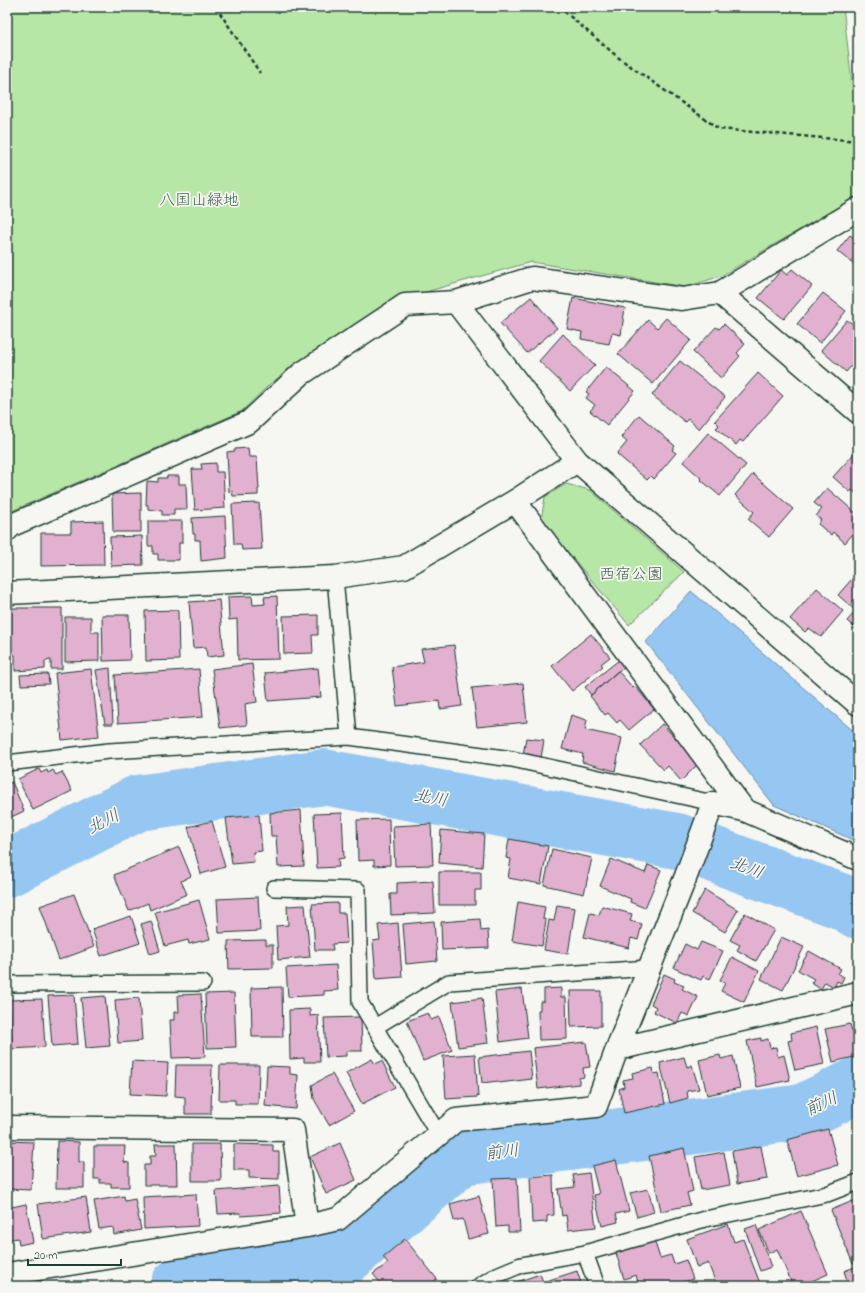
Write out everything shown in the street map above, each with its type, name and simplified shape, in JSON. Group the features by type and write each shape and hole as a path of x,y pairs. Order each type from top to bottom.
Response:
{"street":[{"path":"7,530 12,525 249,422 302,374 405,305 456,302 532,278 682,299 720,293 858,209"},
{"path":"720,293 858,412"},
{"path":"456,302 578,461 858,704"},
{"path":"7,592 335,577 404,567 516,501 578,461"},
{"path":"516,501 744,810"},
{"path":"7,1274 308,1226 338,1219 456,1120 596,1106 710,813 744,810 858,859"},
{"path":"617,1049 858,993"},
{"path":"7,1127 293,1130 308,1226"}],"lane":[{"path":"335,577 349,737"},
{"path":"7,763 109,751 349,737 512,759 710,813"},
{"path":"274,888 358,890 360,1002 438,1134"},
{"path":"375,1027 449,982 649,968"},
{"path":"7,984 204,983"},
{"path":"479,1286 497,1275 521,1265 585,1253 705,1219 827,1194 858,1182"},
{"path":"585,1253 598,1286"}],"path":[{"path":"216,7 260,73"},
{"path":"559,7 619,58 719,129 858,141"}],"green space":[{"name":"八国山緑地","path":"7,7 843,7 853,91 858,94 858,195 721,276 686,287 531,262 387,303 271,383 242,411 7,513"},
{"name":"西宿公園","path":"566,484 590,490 684,572 629,625 541,520 545,497"}],"water":[{"path":"691,591 858,735 858,839 853,840 774,805 646,642"}],"building":[{"path":"851,7 858,7 858,46"},
{"path":"858,234 858,268 837,251 850,235 854,238"},
{"path":"792,269 812,286 784,319 758,298 781,270 787,275"},
{"path":"823,293 846,311 820,343 797,324"},
{"path":"531,297 557,328 527,353 500,323"},
{"path":"573,298 625,308 621,335 612,333 609,344 581,339 582,332 567,329"},
{"path":"666,318 691,340 653,384 618,354 648,320 657,328"},
{"path":"847,320 853,324 856,320 858,321 858,358 846,372 821,350"},
{"path":"724,324 745,344 737,353 740,356 721,378 693,352 716,327 719,329"},
{"path":"563,334 595,365 570,391 539,361"},
{"path":"680,361 725,397 699,429 688,419 685,422 652,395"},
{"path":"606,367 635,391 607,425 590,411 595,405 586,398 589,394 586,392"},
{"path":"858,369 858,378 854,374"},
{"path":"758,373 783,396 743,442 740,440 736,445 716,428 719,425 715,421"},
{"path":"639,415 675,446 672,450 676,453 654,479 651,476 647,480 617,454 627,442 621,437"},
{"path":"708,433 746,465 720,496 683,462"},
{"path":"248,448 249,457 257,457 258,495 233,496 232,491 229,492 227,452 235,451 235,449"},
{"path":"858,449 858,495 852,490 850,492 833,477"},
{"path":"216,463 216,472 223,472 225,508 195,510 192,469 202,469 201,464"},
{"path":"753,474 793,509 769,537 748,519 754,512 735,495"},
{"path":"167,476 179,476 179,484 186,484 187,509 174,509 174,515 162,515 162,511 148,509 148,505 146,505 147,481 158,482 158,478 167,478"},
{"path":"827,488 858,515 858,528 845,543 833,532 831,535 818,524 821,520 816,516 822,509 814,503"},
{"path":"141,493 141,532 113,532 112,494"},
{"path":"259,503 262,549 242,550 241,544 234,544 232,504"},
{"path":"225,516 227,558 201,561 200,540 195,540 192,518"},
{"path":"103,521 104,565 41,566 41,533 71,533 71,522"},
{"path":"148,521 182,521 182,543 179,543 179,560 158,560 158,554 153,554 153,546 148,546"},
{"path":"142,536 143,565 111,566 110,537"},
{"path":"858,572 858,630 847,621 856,611 838,595"},
{"path":"817,588 843,611 821,637 809,628 805,632 790,619"},
{"path":"252,596 253,605 265,604 264,597 277,596 279,659 238,660 237,619 229,620 228,597"},
{"path":"219,600 224,655 207,657 206,647 193,648 189,602"},
{"path":"11,608 62,608 62,669 51,669 51,660 45,661 45,669 15,671 15,655 11,655"},
{"path":"178,610 179,660 146,661 145,611"},
{"path":"102,615 129,615 130,660 103,661"},
{"path":"318,615 318,635 312,635 313,653 284,654 283,616"},
{"path":"65,617 91,617 91,632 99,632 99,661 65,662"},
{"path":"591,634 610,657 601,664 603,666 572,691 552,666"},
{"path":"454,645 462,706 440,709 439,701 397,706 392,667 424,662 421,649"},
{"path":"619,660 625,668 618,671 591,695 585,687"},
{"path":"252,664 257,702 245,704 247,725 220,728 212,669"},
{"path":"110,668 113,724 105,724 96,670"},
{"path":"318,668 321,697 268,701 265,673"},
{"path":"91,669 99,736 62,740 55,673"},
{"path":"199,669 203,717 118,723 115,675"},
{"path":"618,671 633,688 635,686 654,709 629,730 620,720 617,723 608,713 605,715 590,696"},
{"path":"48,674 49,684 21,685 20,675"},
{"path":"523,683 527,722 477,727 472,688"},
{"path":"571,715 587,720 585,730 622,738 615,771 582,762 583,754 562,749"},
{"path":"662,724 699,763 681,781 668,766 664,770 640,745"},
{"path":"526,738 544,740 541,758 523,755"},
{"path":"39,769 41,773 47,770 48,773 53,770 56,775 62,772 72,791 33,810 18,779"},
{"path":"12,782 24,811 7,819 7,784"},
{"path":"301,810 304,866 278,867 276,836 271,836 270,813"},
{"path":"342,813 344,858 338,859 339,867 317,868 314,814"},
{"path":"259,815 262,851 253,852 254,862 232,864 226,818"},
{"path":"389,819 390,865 374,866 374,860 358,861 357,820"},
{"path":"212,821 225,867 201,874 188,827"},
{"path":"431,824 433,865 395,866 393,826"},
{"path":"441,830 484,834 482,867 439,863"},
{"path":"509,839 548,846 541,884 508,878 511,859 506,858"},
{"path":"179,847 191,876 181,881 187,894 150,910 148,903 129,911 114,875"},
{"path":"552,849 592,858 584,894 544,885"},
{"path":"611,859 645,873 648,865 661,870 645,908 630,902 631,899 600,886"},
{"path":"439,872 481,872 481,890 475,890 475,905 439,905"},
{"path":"433,881 435,913 391,915 390,894 397,894 397,883"},
{"path":"705,890 738,910 725,932 692,913"},
{"path":"74,894 94,947 59,960 40,906"},
{"path":"258,897 260,931 219,933 217,899"},
{"path":"199,900 210,939 189,944 188,940 165,946 155,912"},
{"path":"518,902 545,907 543,919 546,920 542,946 512,941"},
{"path":"338,903 338,913 345,913 347,943 332,944 333,950 315,950 312,904"},
{"path":"305,905 310,957 278,960 276,926 288,925 287,906"},
{"path":"557,905 575,908 568,954 544,950 549,920 554,921"},
{"path":"602,906 632,914 630,921 642,924 638,940 631,938 629,948 584,937 590,913 599,915"},
{"path":"745,913 774,930 756,961 737,950 740,945 730,940"},
{"path":"131,916 140,943 101,956 92,929"},
{"path":"480,919 481,931 488,930 489,948 442,950 441,922"},
{"path":"151,921 160,951 150,954 141,924"},
{"path":"434,921 437,961 406,964 403,924"},
{"path":"398,923 402,977 376,979 373,941 380,940 378,925"},
{"path":"781,937 804,947 783,990 761,979"},
{"path":"266,940 266,945 273,945 273,968 229,969 228,941"},
{"path":"701,942 723,951 710,979 703,976 701,980 674,968 685,944 697,950"},
{"path":"809,951 841,969 838,974 844,977 841,983 837,981 834,987 825,982 821,989 811,983 814,979 798,970"},
{"path":"732,957 759,971 744,1002 721,991 725,983 720,980"},
{"path":"336,965 338,990 324,991 324,995 288,997 286,968"},
{"path":"664,974 675,979 674,982 684,986 682,989 698,997 689,1016 682,1013 677,1023 654,1012 656,1007 651,1004"},
{"path":"282,987 283,1037 252,1037 251,988"},
{"path":"561,988 561,997 566,997 567,1039 539,1040 538,1010 540,1010 540,1002 544,1001 544,989"},
{"path":"522,989 528,1038 500,1042 495,992"},
{"path":"570,991 601,991 601,1026 571,1027"},
{"path":"234,993 236,1047 207,1048 205,994"},
{"path":"201,994 205,1057 172,1058 170,1020 174,1020 174,1012 179,1012 178,995"},
{"path":"74,995 78,1044 52,1046 48,996"},
{"path":"105,996 110,1046 86,1048 81,998"},
{"path":"139,998 142,1041 118,1043 115,1000"},
{"path":"482,998 488,1043 458,1047 452,1002"},
{"path":"42,999 45,1047 12,1049 9,1000"},
{"path":"310,1009 310,1016 318,1015 320,1062 304,1062 304,1058 290,1059 289,1010"},
{"path":"10,1012 12,1043 7,1044 7,1013"},
{"path":"428,1013 431,1020 439,1017 452,1050 423,1061 407,1021"},
{"path":"361,1017 362,1051 346,1051 346,1056 326,1057 324,1018"},
{"path":"850,1024 852,1031 858,1029 858,1056 833,1062 825,1029"},
{"path":"816,1027 824,1064 795,1070 788,1041 792,1040 791,1033"},
{"path":"761,1038 761,1041 768,1039 770,1048 776,1047 778,1057 784,1055 790,1080 757,1087 747,1041"},
{"path":"586,1042 590,1067 583,1068 584,1077 579,1078 579,1084 538,1089 533,1048"},
{"path":"529,1051 532,1079 499,1083 498,1081 482,1083 479,1057"},
{"path":"475,1054 478,1097 446,1099 443,1056"},
{"path":"720,1055 721,1059 733,1056 740,1088 707,1095 699,1060"},
{"path":"684,1057 687,1067 692,1065 699,1089 687,1091 688,1098 670,1103 660,1063"},
{"path":"372,1059 375,1064 382,1061 395,1087 362,1104 346,1073"},
{"path":"132,1061 168,1063 166,1096 130,1094"},
{"path":"176,1065 212,1065 211,1114 185,1114 185,1097 175,1096"},
{"path":"220,1065 259,1065 258,1104 235,1104 235,1100 219,1100"},
{"path":"267,1066 290,1067 290,1074 298,1075 296,1109 265,1106"},
{"path":"653,1068 654,1074 659,1073 665,1104 624,1113 619,1089 624,1087 623,1080 633,1078 632,1073"},
{"path":"332,1074 354,1111 329,1125 314,1099 312,1085"},
{"path":"828,1129 838,1165 797,1176 787,1140"},
{"path":"7,1141 34,1142 31,1190 7,1189"},
{"path":"57,1141 79,1142 79,1162 84,1162 84,1188 56,1188"},
{"path":"340,1143 356,1180 326,1194 310,1157"},
{"path":"155,1144 176,1144 177,1185 144,1185 144,1165 150,1165 150,1156 156,1156"},
{"path":"192,1144 220,1144 221,1181 192,1181"},
{"path":"234,1144 273,1145 273,1152 279,1152 279,1179 249,1178 249,1170 234,1170"},
{"path":"94,1146 125,1146 124,1162 129,1163 129,1187 111,1187 111,1183 100,1183 100,1179 94,1179"},
{"path":"761,1146 767,1179 737,1184 732,1151"},
{"path":"684,1148 693,1191 687,1193 690,1205 661,1211 649,1156"},
{"path":"724,1152 730,1185 701,1190 695,1157"},
{"path":"616,1160 629,1211 616,1214 618,1222 602,1226 594,1195 599,1194 592,1166"},
{"path":"589,1173 596,1227 568,1230 566,1215 562,1216 558,1189 575,1187 573,1175"},
{"path":"553,1175 554,1215 547,1216 547,1222 532,1223 530,1177"},
{"path":"517,1178 520,1232 508,1232 508,1226 496,1227 493,1179"},
{"path":"279,1186 281,1213 241,1216 240,1213 218,1214 216,1191"},
{"path":"648,1189 654,1212 637,1217 630,1193"},
{"path":"196,1194 198,1226 144,1229 143,1197"},
{"path":"124,1196 125,1201 135,1199 141,1230 114,1235 113,1227 99,1229 94,1201"},
{"path":"479,1196 489,1234 468,1239 463,1219 454,1221 450,1204"},
{"path":"86,1197 91,1232 43,1239 38,1204"},
{"path":"858,1199 858,1262 853,1264 831,1210"},
{"path":"26,1204 33,1242 19,1245 18,1238 7,1240 7,1208"},
{"path":"801,1211 828,1274 800,1286 793,1286 777,1249 769,1253 759,1230"},
{"path":"728,1224 734,1242 743,1239 761,1286 717,1286 708,1263 697,1268 687,1239"},
{"path":"756,1225 771,1267 760,1271 745,1229"},
{"path":"405,1239 437,1279 428,1286 383,1286 373,1274 388,1263 383,1257"},
{"path":"654,1240 660,1258 671,1255 674,1264 686,1260 693,1279 671,1286 639,1286 636,1275 624,1279 616,1253"},
{"path":"858,1266 858,1286 849,1286 844,1271"},
{"path":"577,1271 582,1286 508,1286 540,1274 543,1282"}],"waterway":[{"name":"北川","path":"7,869 138,803 324,777 677,841 843,902 858,911"},
{"name":"前川","path":"178,1286 343,1259 461,1157 803,1112 858,1085"}]}
